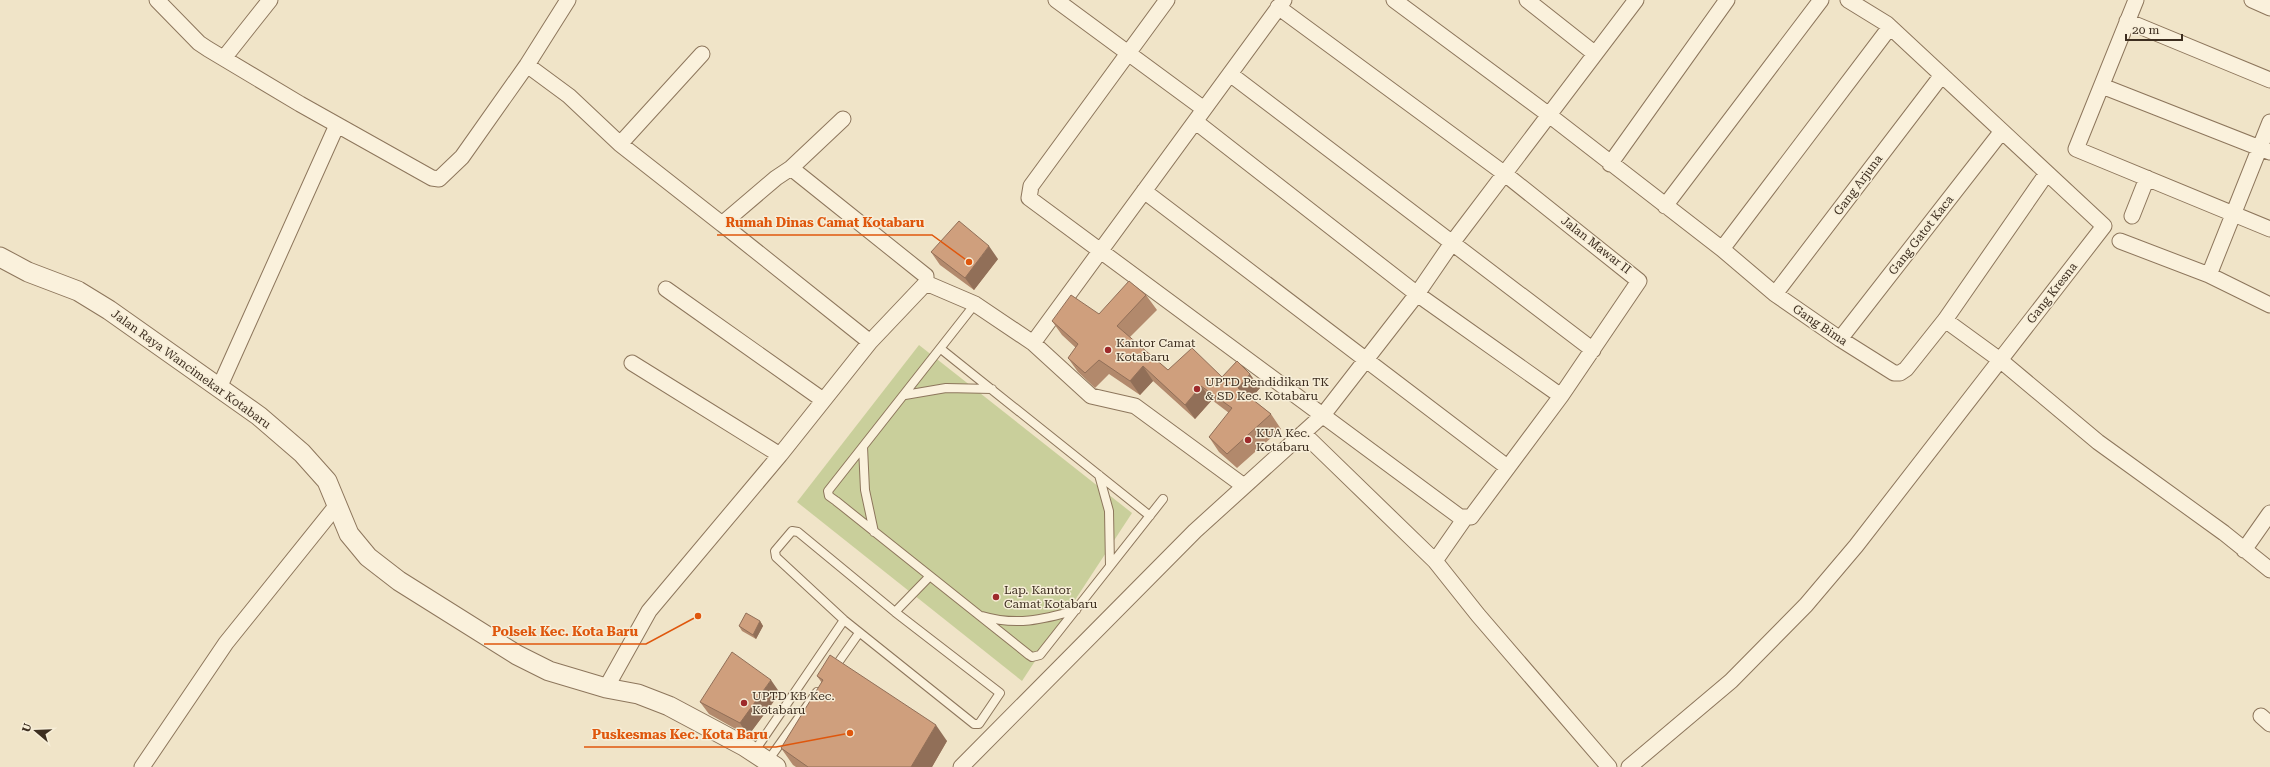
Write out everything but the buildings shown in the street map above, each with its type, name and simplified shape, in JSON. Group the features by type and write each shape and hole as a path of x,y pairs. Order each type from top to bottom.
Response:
{"street":[{"path":"157,0 199,43 337,125 432,178 439,179 462,156 527,65 568,0"},
{"path":"224,58 270,0"},
{"path":"1056,0 1204,109"},
{"path":"1167,0 1029,192 1029,198 1460,517 1471,517 1506,467 1561,396 1593,350 1230,74"},
{"name":"Gang Bima","path":"1394,0 1549,115 1610,164 1722,249 1775,294 1840,340 1894,373 1900,373 1906,369 1945,320 2047,173"},
{"path":"961,767 1195,531 1323,415 1365,359 1418,294 1452,243 1594,53 1636,0"},
{"path":"1610,164 1727,0"},
{"path":"1665,206 1821,0"},
{"path":"1848,0 1890,27 2047,173"},
{"path":"2136,0 2076,149 2270,229"},
{"path":"2252,0 2270,8"},
{"path":"1529,1 1594,53"},
{"path":"1033,344 1196,122 1281,3 1505,174"},
{"path":"2127,21 2270,80"},
{"path":"1722,249 1890,27"},
{"path":"620,144 702,54"},
{"path":"527,65 569,96 620,144 870,342"},
{"name":"Gang Arjuna","path":"1775,294 1942,75"},
{"path":"2102,86 2265,150"},
{"path":"722,224 771,182 791,168 843,119"},
{"path":"1196,122 1418,294 1561,396"},
{"path":"2208,276 2233,214 2265,150 2270,122"},
{"path":"219,388 337,125"},
{"name":"Gang Gatot Kaca","path":"1840,340 2002,131"},
{"path":"606,688 649,611 780,456 870,342 926,282 926,276 791,168"},
{"name":"Gang Kresna","path":"1630,767 1731,681 1806,605 1856,546 2104,226 2047,173"},
{"name":"Jalan Mawar II","path":"1505,174 1639,281 1593,350"},
{"path":"2132,216 2147,178"},
{"path":"1144,191 1506,467"},
{"path":"2120,241 2208,276 2270,305"},
{"name":"Jalan Raya Wancimekar Kotabaru","path":"0,258 28,272 84,295 109,310 259,416 302,453 327,481 349,534 368,558 399,581 517,655 549,671 606,688 638,694 669,706 766,760"},
{"path":"926,282 975,304 1033,344 1091,396 1135,406 1244,486"},
{"path":"666,289 823,400"},
{"path":"1945,320 2000,360 2098,442 2224,533 2270,570"},
{"path":"632,362 780,456"},
{"path":"1303,433 1435,561 1478,615 1609,767"},
{"path":"142,767 226,643 337,505"},
{"path":"2244,550 2270,513"},
{"path":"1435,561 1465,518"}],"lane":[{"path":"975,304 905,395 828,491 829,496 1032,657 1040,655 1163,499"},
{"path":"941,349 1150,516"},
{"path":"905,395 946,388 992,389"},
{"path":"863,447 865,490 874,532"},
{"path":"1099,475 1109,511 1110,566"},
{"path":"792,531 798,532 895,612 1000,694 978,724 974,724 844,620 776,557 775,551 792,531"},
{"path":"895,612 930,576"},
{"path":"977,614 994,619 1026,622 1076,610"},
{"path":"766,760 844,620"},
{"path":"766,760 859,633"}],"green space":[{"name":"Lap. Kantor Camat Kotabaru","path":"919,345 1132,513 1022,681 797,502"}],"place":[{"name":"Rumah Dinas Camat Kotabaru","path":"969,262"},
{"name":"Kantor Camat Kotabaru","path":"1108,350"},
{"name":"UPTD Pendidikan TK & SD Kec. Kotabaru","path":"1197,389"},
{"name":"KUA Kec. Kotabaru","path":"1248,440"},
{"name":"Lap. Kantor Camat Kotabaru","path":"996,597"},
{"name":"Polsek Kec. Kota Baru","path":"698,616"},
{"name":"UPTD KB Kec. Kotabaru","path":"744,703"},
{"name":"Puskesmas Kec. Kota Baru","path":"850,733"}]}
